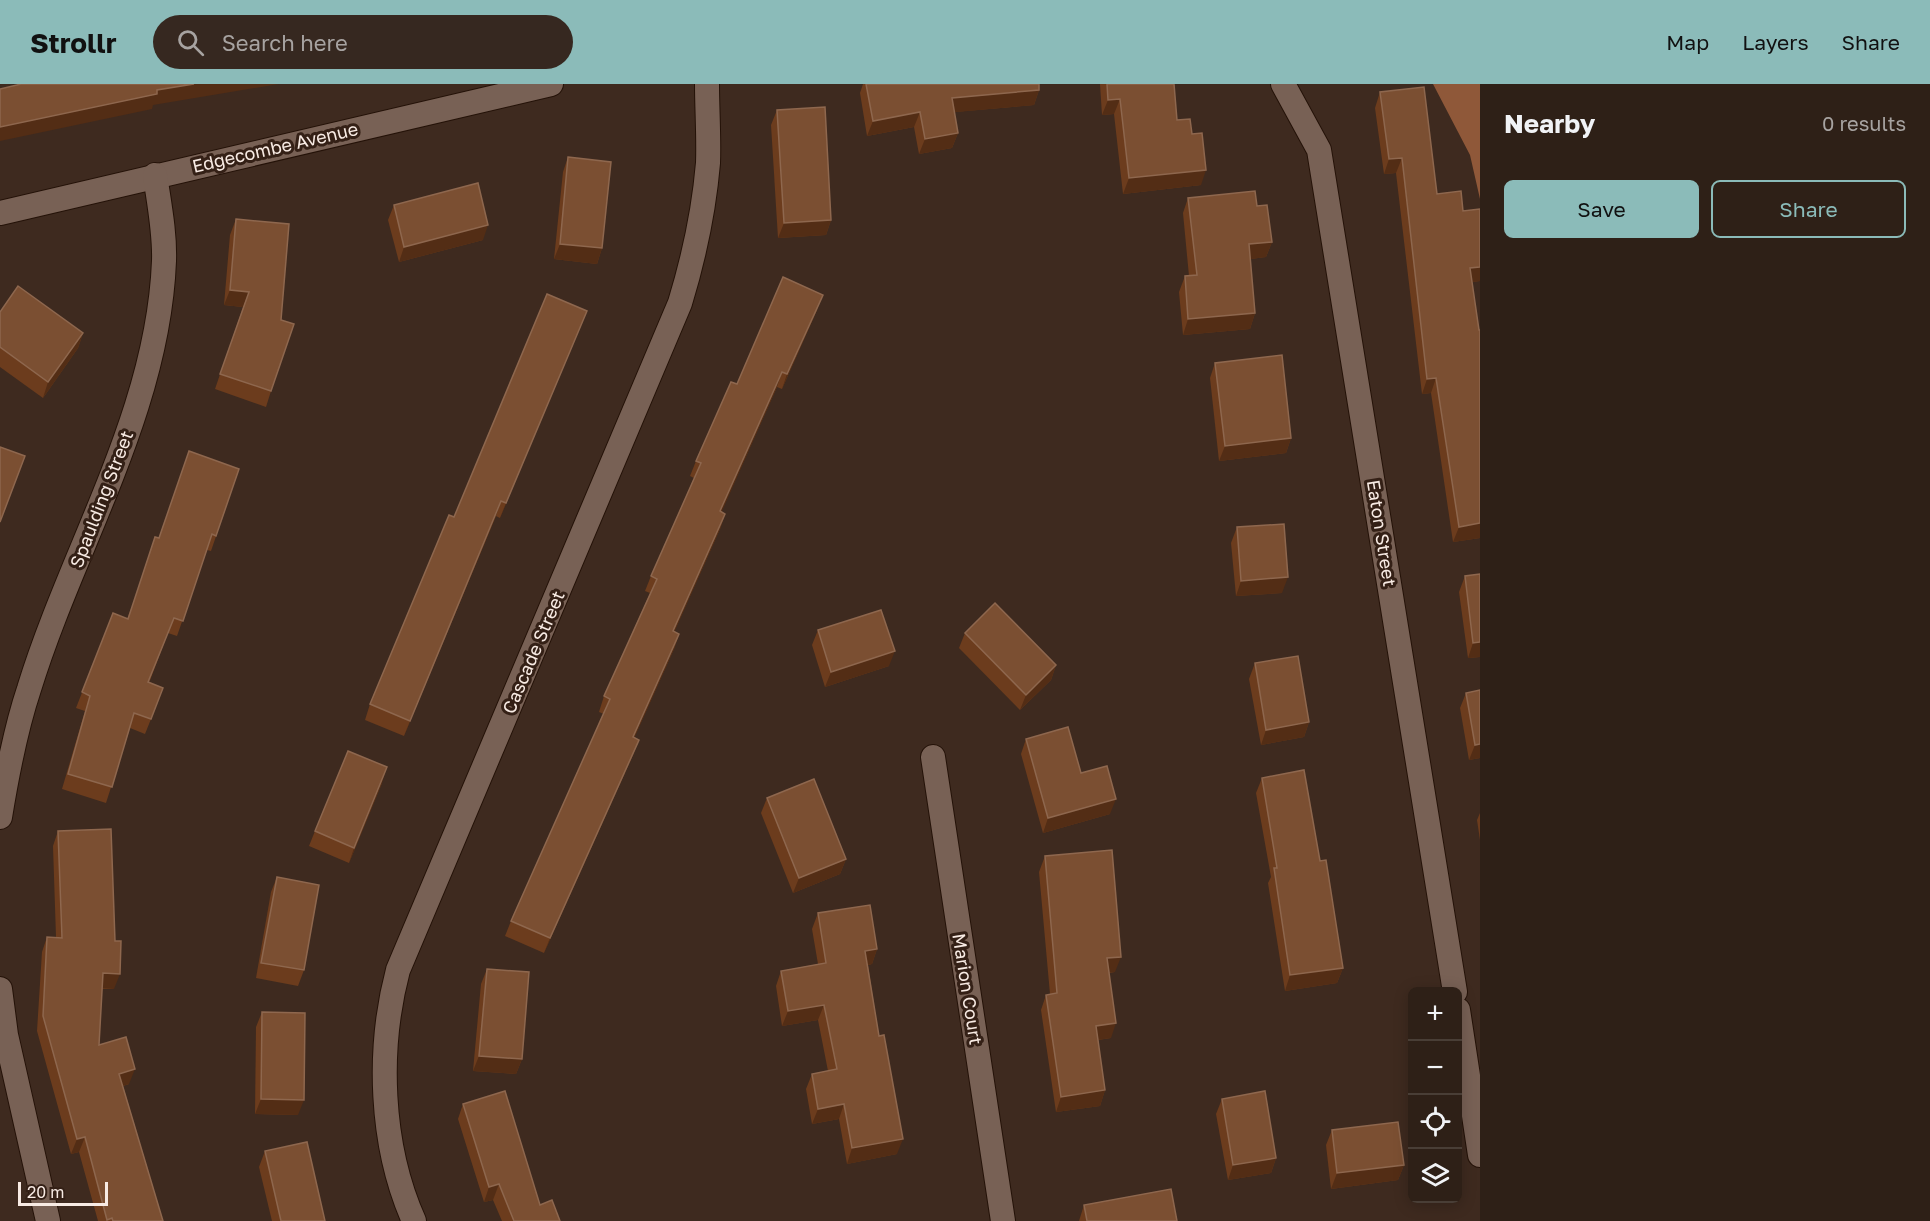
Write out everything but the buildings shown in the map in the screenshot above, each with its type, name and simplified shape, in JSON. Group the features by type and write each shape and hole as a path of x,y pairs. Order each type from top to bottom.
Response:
{"street":[{"name":"Edgecombe Avenue","path":"0,213 551,84"},
{"name":"Cascade Street","path":"414,1221 399,1174 386,1092 386,1030 398,970 680,303 692,263 704,202 708,161 707,84"},
{"name":"Eaton Street","path":"1283,84 1319,150 1454,987"},
{"name":"Spaulding Street","path":"0,817 8,768 29,688 145,382 159,321 164,259 162,218 155,175"},
{"name":"Marion Court","path":"933,757 1004,1221"},
{"path":"0,989 6,1035 48,1221"},
{"path":"1462,1036 1480,1155"}],"shaded area":[{"path":"1433,84 1480,84 1480,199 1470,155"}]}
